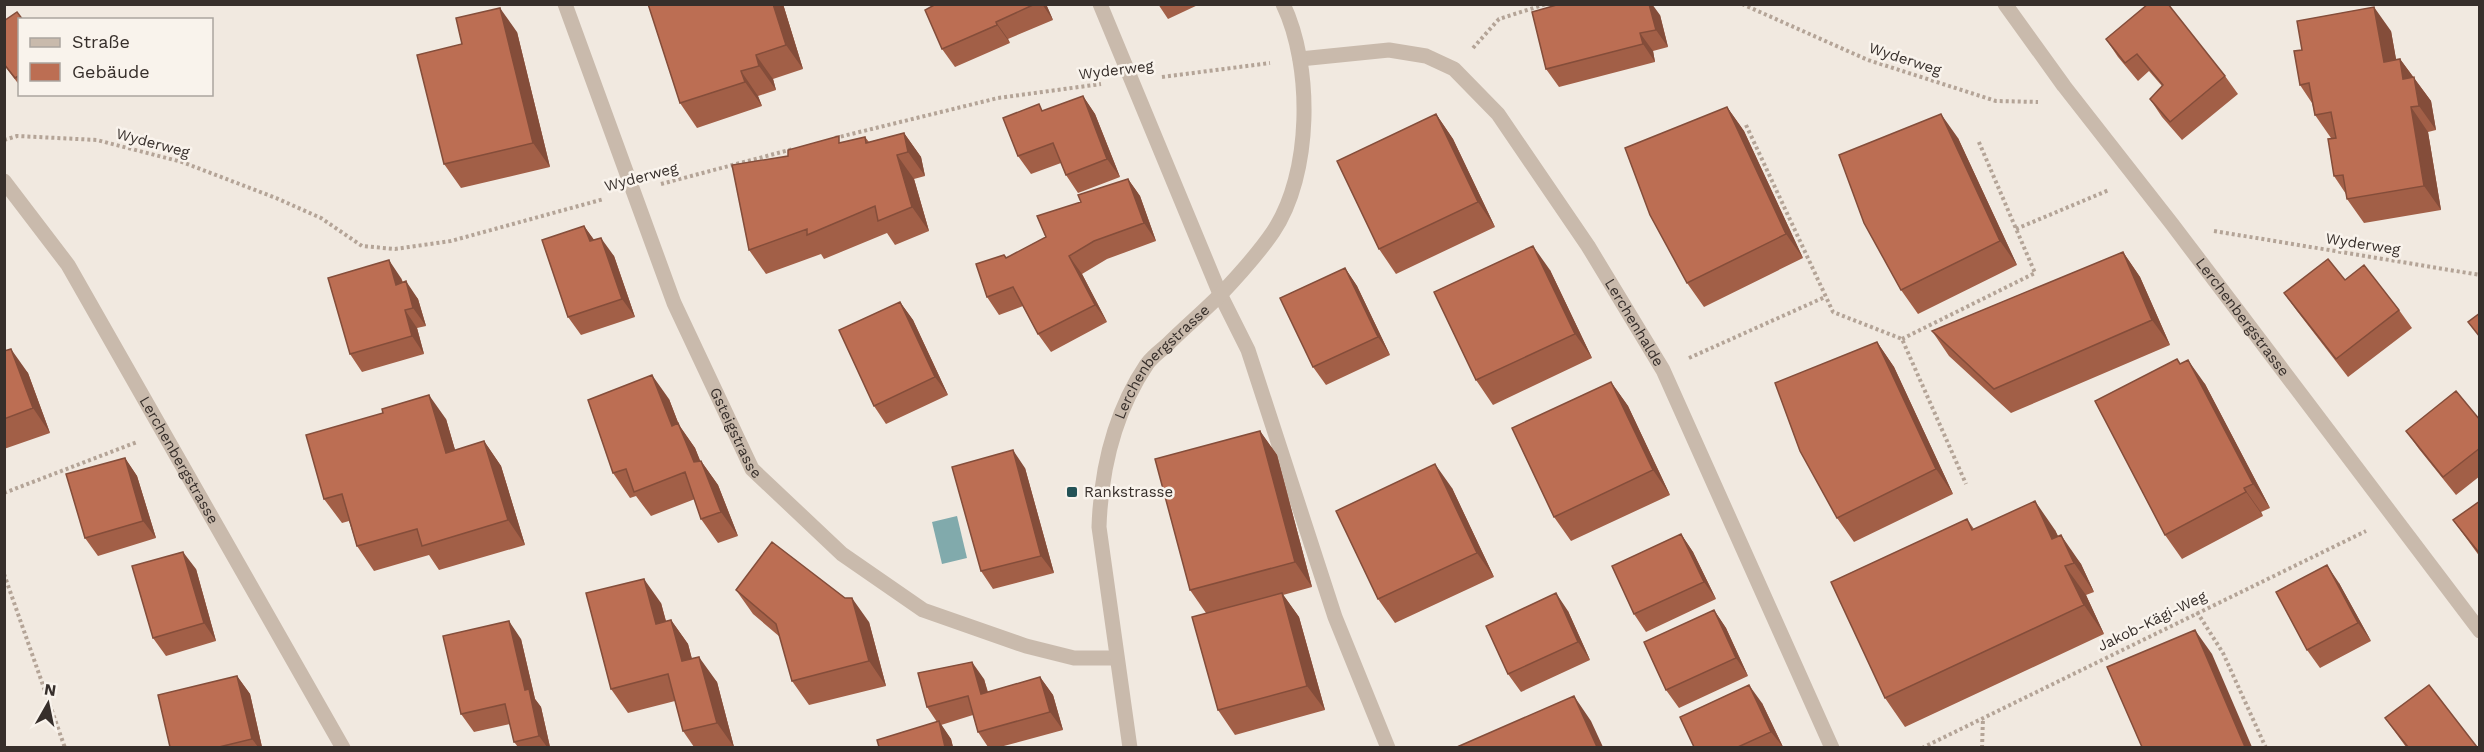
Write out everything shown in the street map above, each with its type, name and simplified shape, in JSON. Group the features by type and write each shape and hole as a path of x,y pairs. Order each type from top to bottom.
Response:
{"street":[{"name":"Gsteigstrasse","path":"565,4 674,303 752,469 842,554 923,610 1026,646 1074,658 1116,658"},
{"path":"1100,4 1220,294 1248,350 1335,617 1388,747"},
{"name":"Lerchenbergstrasse","path":"1130,747 1099,527 1100,494 1111,439 1122,410 1148,362 1220,294 1273,232 1290,195 1302,153 1305,100 1300,59 1283,4"},
{"name":"Lerchenbergstrasse","path":"2005,4 2064,86 2172,224 2480,631"},
{"name":"Lerchenhalde","path":"1300,59 1389,50 1426,56 1454,69 1498,114 1588,246 1663,370 1832,747"},
{"name":"Lerchenbergstrasse","path":"4,181 68,265 343,747"}],"path":[{"path":"1454,69 1499,18 1527,7 1546,4"},
{"name":"Wyderweg","path":"1742,4 1868,60 1996,101 2039,102 2064,86"},
{"name":"Wyderweg","path":"832,139 998,98 1300,59"},
{"path":"1746,125 1833,312 1902,339 1966,484"},
{"name":"Wyderweg","path":"4,140 17,136 97,140 182,162 321,218 362,246 395,249 451,241 801,147"},
{"path":"1902,339 2035,273 1978,140"},
{"path":"2016,229 2136,178"},
{"name":"Wyderweg","path":"2172,224 2480,275"},
{"path":"1663,370 1826,297"},
{"path":"4,493 163,432"},
{"name":"Jakob-Kägi-Weg","path":"1922,747 2394,518"},
{"path":"4,574 65,747"},
{"path":"2197,612 2223,653 2266,747"},
{"path":"1982,747 1983,718"}],"water":[{"path":"957,516 967,558 942,564 932,522"}],"building":[{"path":"648,4 773,4 786,45 756,55 759,66 741,71 745,82 680,103"},
{"path":"936,4 1035,4 996,22 997,25 942,49 925,10"},
{"path":"1560,4 1649,4 1656,30 1640,33 1643,44 1546,69 1532,12"},
{"path":"2148,4 2168,4 2225,76 2170,122 2150,99 2163,85 2137,54 2125,63 2106,39"},
{"path":"2374,7 2384,62 2400,59 2403,79 2414,77 2419,106 2411,107 2424,186 2347,199 2343,175 2334,176 2328,139 2336,138 2331,112 2315,115 2309,83 2300,85 2294,51 2302,50 2297,21"},
{"path":"500,8 533,143 444,164 417,55 462,44 456,18"},
{"path":"17,12 22,18 18,18 18,76 15,78 4,64 4,21"},
{"path":"1083,96 1107,159 1066,175 1053,143 1018,156 1003,118 1039,104 1042,111"},
{"path":"1727,107 1786,234 1687,283 1650,215 1625,148"},
{"path":"1436,114 1478,202 1379,249 1337,161"},
{"path":"1941,114 2000,241 1901,290 1864,223 1839,155"},
{"path":"904,133 908,152 897,155 912,207 878,221 875,206 807,235 807,229 749,250 732,165 788,156 788,150 839,136 839,143 865,137 866,143"},
{"path":"1128,179 1144,223 1094,241 1069,256 1095,305 1038,334 1013,287 987,297 976,264 1004,255 1006,258 1046,237 1037,216 1081,202 1078,195"},
{"path":"584,226 590,241 601,238 622,299 568,317 542,240"},
{"path":"1533,246 1575,334 1476,380 1434,292"},
{"path":"2123,252 2152,320 1994,389 1932,331"},
{"path":"2328,259 2345,280 2364,265 2399,310 2336,359 2284,293"},
{"path":"389,260 396,285 406,281 413,308 405,310 412,336 350,354 328,278"},
{"path":"1345,268 1378,337 1313,367 1280,298"},
{"path":"900,302 935,377 874,406 839,330"},
{"path":"2480,313 2480,337 2468,322"},
{"path":"1877,342 1936,469 1837,518 1800,451 1775,383"},
{"path":"11,349 33,408 4,419 4,351"},
{"path":"2177,359 2180,364 2188,360 2253,484 2244,488 2246,492 2165,535 2095,401"},
{"path":"652,375 672,426 678,423 694,462 701,461 721,512 701,519 685,472 634,492 626,469 613,473 588,400"},
{"path":"1611,382 1653,470 1554,517 1512,428"},
{"path":"2456,391 2480,420 2480,448 2443,477 2406,431"},
{"path":"429,395 446,453 484,441 508,520 422,546 417,529 357,546 342,494 324,499 306,435 383,413 382,409"},
{"path":"1260,431 1295,562 1190,590 1155,459"},
{"path":"1013,450 1041,556 981,571 952,467"},
{"path":"125,458 143,521 85,538 66,474"},
{"path":"1435,464 1477,553 1378,599 1336,511"},
{"path":"2035,501 2052,539 2061,535 2074,563 2065,566 2084,605 1885,698 1831,582 1967,519 1972,530"},
{"path":"2480,501 2480,554 2453,520"},
{"path":"1681,534 1704,582 1634,614 1612,566"},
{"path":"772,542 845,598 852,598 869,661 792,681 776,624 736,590"},
{"path":"183,552 204,623 153,638 132,566"},
{"path":"2327,565 2358,623 2307,650 2276,592"},
{"path":"644,579 656,624 671,620 682,661 699,657 717,723 683,731 668,674 611,689 586,593"},
{"path":"1282,593 1307,686 1218,710 1192,617"},
{"path":"1556,593 1578,642 1508,674 1486,626"},
{"path":"1714,610 1736,658 1666,690 1644,642"},
{"path":"509,621 525,690 529,689 539,736 514,742 505,704 461,714 443,636"},
{"path":"2195,630 2245,747 2142,747 2107,667"},
{"path":"972,662 981,694 1040,677 1050,712 978,732 968,696 927,707 918,673"},
{"path":"237,676 252,739 219,747 170,747 158,695"},
{"path":"1749,685 1771,732 1738,747 1694,747 1680,717"},
{"path":"2429,685 2477,747 2408,747 2385,718"},
{"path":"1574,696 1597,747 1457,747"},
{"path":"939,721 945,747 879,747 877,740"}],"place":[{"name":"Rankstrasse","path":"1072,492"}]}
